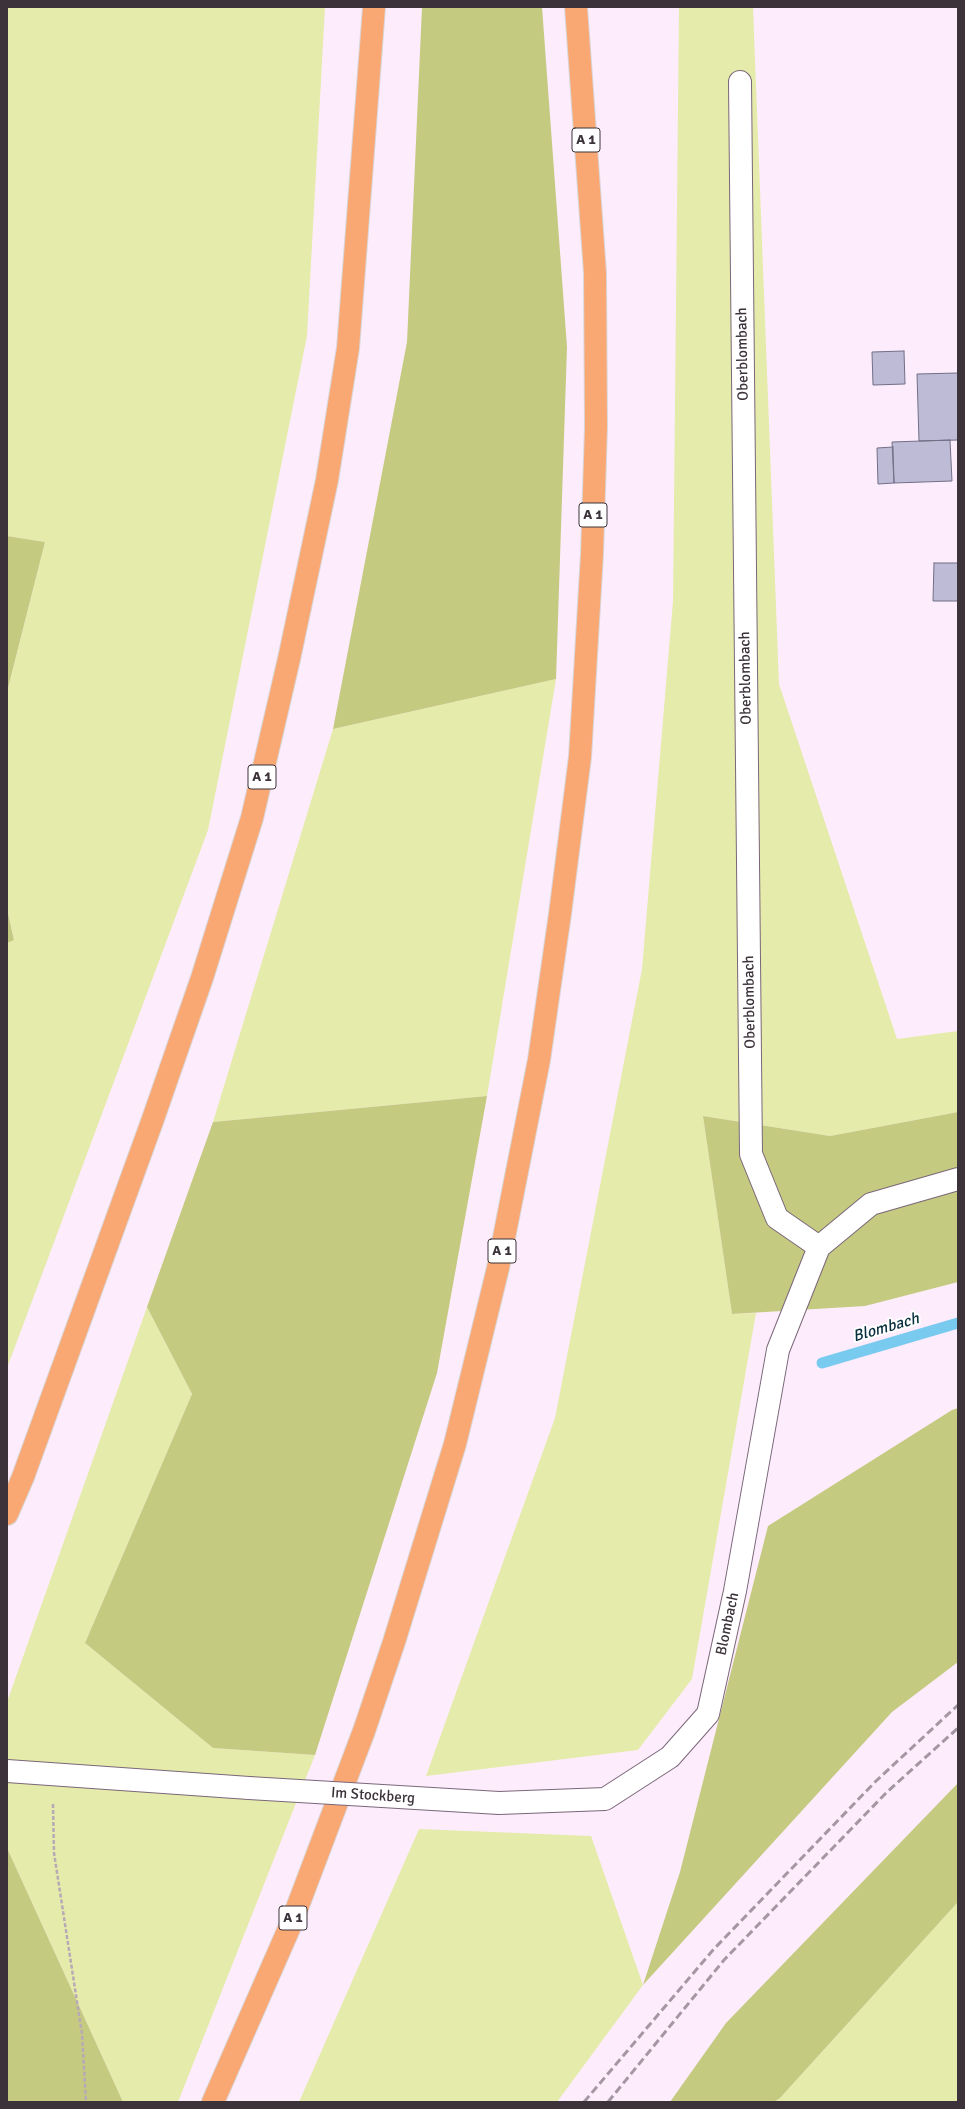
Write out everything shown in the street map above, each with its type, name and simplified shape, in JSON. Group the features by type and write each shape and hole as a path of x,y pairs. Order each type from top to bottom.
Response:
{"highway":[{"name":"A 1","path":"7,1514 25,1470 182,1038 252,818 291,651 327,480 348,348 374,7"},
{"name":"A 1","path":"213,2102 291,1924 364,1731 394,1642 461,1421 498,1268 539,1060 560,914 580,757 592,554 596,443 595,273 576,7"}],"street":[{"name":"Oberblombach","path":"740,82 751,1154 778,1218 819,1247"},
{"name":"Blombach","path":"708,1714 735,1591 778,1350 819,1247 871,1204 958,1179"},
{"name":"Im Stockberg","path":"7,1771 52,1776 499,1803 605,1799 670,1757 708,1714"}],"path":[{"path":"52,1776 54,1853 82,2034 86,2102"}],"green space":[{"path":"7,7 325,7 307,336 208,830 7,1368 7,943 14,939 7,909 7,692 45,542 7,536"},
{"path":"422,7 542,7 567,347 556,679 333,729 407,342"},
{"path":"679,7 753,7 779,684 897,1039 958,1031 958,1112 830,1136 703,1116 732,1314 756,1313 692,1679 638,1750 426,1776 555,1418 642,969 673,601"},
{"path":"7,536 45,542 7,692"},
{"path":"556,679 487,1096 213,1122 333,729"},
{"path":"7,909 14,940 7,943"},
{"path":"487,1096 437,1373 315,1755 213,1748 85,1643 192,1394 147,1307 213,1122"},
{"path":"958,1112 958,1282 865,1306 732,1314 703,1116 830,1136"},
{"path":"147,1307 192,1394 85,1643 213,1748 315,1755 178,2102 123,2102 7,1848 7,1702"},
{"path":"958,1408 958,1662 892,1712 643,1985 680,1872 768,1526 952,1410"},
{"path":"958,1783 958,1902 780,2098 774,2102 670,2102 726,2023"},
{"path":"419,1829 591,1836 643,1985 557,2102 299,2102"},
{"path":"7,1848 123,2102 7,2102"},
{"path":"958,1902 958,2102 774,2102 780,2098"}],"building":[{"path":"904,351 905,384 873,385 872,352"},
{"path":"958,373 958,440 919,441 917,374"},
{"path":"950,440 952,481 894,483 892,442"},
{"path":"893,447 894,483 878,484 877,448"},
{"path":"934,563 958,563 958,601 933,601"}],"waterway":[{"name":"Blombach","path":"822,1363 958,1323"}],"railway":[{"path":"584,2102 713,1950 876,1781 958,1705"},
{"path":"608,2102 724,1960 887,1792 958,1728"}]}
